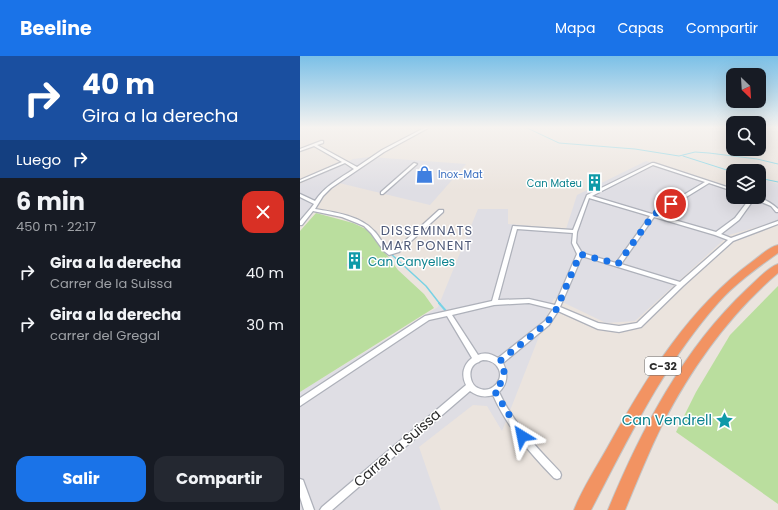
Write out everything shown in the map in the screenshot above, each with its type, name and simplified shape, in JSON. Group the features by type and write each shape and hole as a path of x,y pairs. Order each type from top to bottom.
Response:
{"highway":[{"name":"C-32","path":"582,510 647,391 679,341 715,299 750,268 778,248"},
{"name":"C-32","path":"616,510 665,407 705,344 734,308 778,268"}],"street":[{"path":"320,148 357,169"},
{"path":"300,224 330,187 388,148"},
{"path":"300,181 345,162"},
{"path":"382,193 415,164"},
{"path":"681,284 618,264 580,254 574,243 575,232 588,196 653,164 726,188"},
{"path":"618,264 653,215 708,182"},
{"path":"300,195 315,204"},
{"path":"588,196 717,234 731,240"},
{"path":"766,202 772,205 778,211"},
{"path":"717,234 737,219 749,204"},
{"path":"312,210 361,222 370,228 384,249 389,253 397,251 441,211"},
{"path":"300,402 427,318 448,313 494,303 529,301 557,308 598,326 619,329 639,325 681,284 731,240 778,222"},
{"path":"494,303 515,227 575,232"},
{"path":"500,361 547,323 557,308 580,254"},
{"path":"448,313 477,360"},
{"path":"489,357 500,361 504,376 500,384 494,390 480,393 470,387 467,375 469,369 477,360 489,357"},
{"name":"Carrer la Suïssa","path":"326,510 470,387"},
{"path":"494,390 515,426 536,455 557,475"},
{"path":"300,483 309,510"}],"shaded area":[{"path":"370,157 466,164 430,205 335,182 300,221 300,184 353,159"},
{"path":"646,161 726,186 726,204 766,204 766,181 778,184 778,221 729,235 635,321 606,323 554,298 502,431 487,406 473,405 419,447 441,510 300,510 300,392 438,307 478,209 508,209 508,224 566,229 577,195"}],"green space":[{"path":"316,213 353,223 368,230 398,270 424,294 434,308 300,392 300,231"},
{"path":"778,286 778,504 676,432 696,392 730,335"}],"building":[{"name":"Can Canyelles","path":"358,255 363,258 352,267 346,265"}],"waterway":[{"path":"625,148 679,156 695,152 709,153 757,159 778,164"},
{"path":"683,156 726,170"},
{"path":"766,179 778,182"},
{"path":"391,254 426,286 440,304"},
{"path":"439,303 446,311"}],"place":[{"name":"Inox-Mat","path":"425,174"},
{"name":"Can Mateu","path":"595,183"},
{"name":"Can Canyelles","path":"355,261"},
{"name":"Can Vendrell","path":"725,420"}],"district":[{"name":"DISSEMINATS MAR PONENT","path":"427,238"}],"route":[{"path":"522,436 498,400 494,390 500,384 504,376 500,361 547,323 557,308 580,254 618,264 653,215 671,204"}]}
